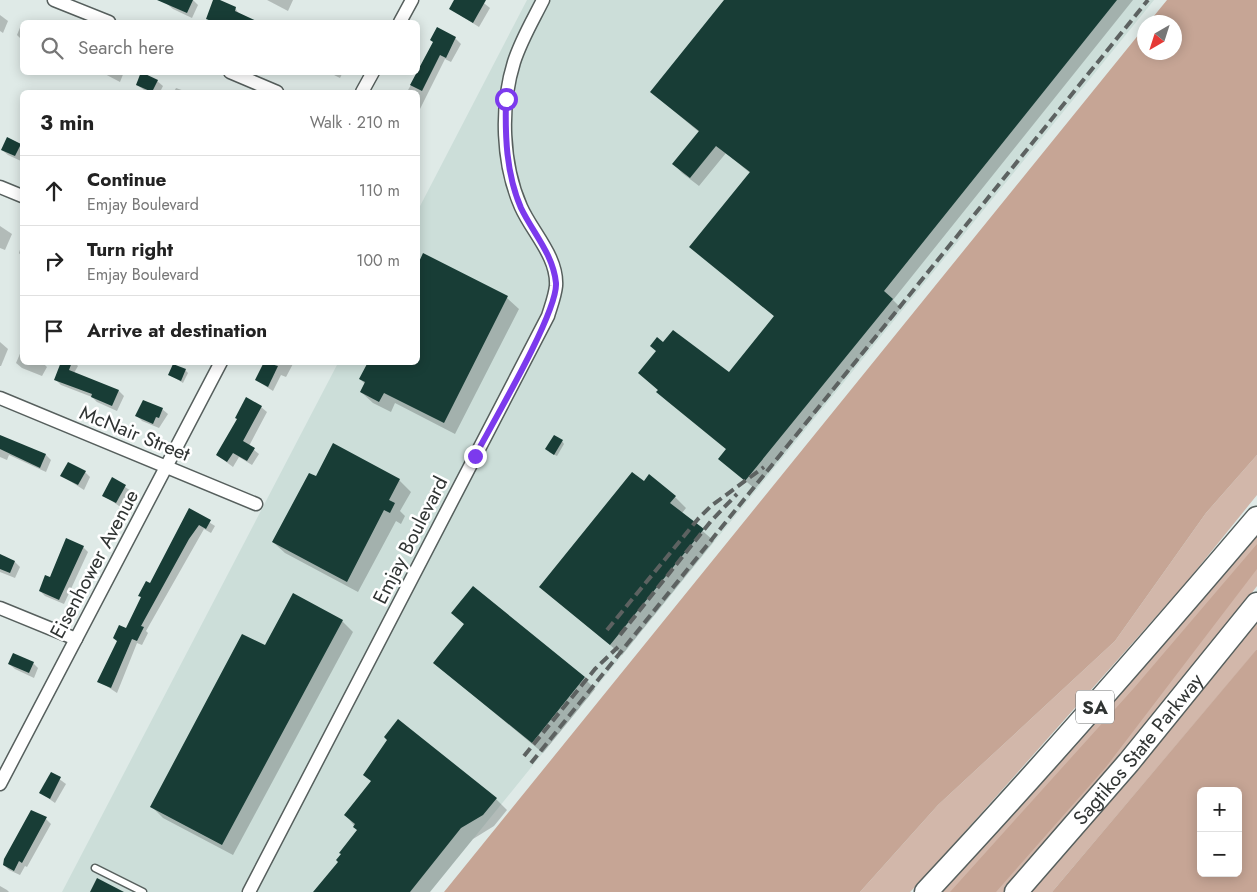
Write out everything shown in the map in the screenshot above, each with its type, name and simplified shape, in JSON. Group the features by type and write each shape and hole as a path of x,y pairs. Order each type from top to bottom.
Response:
{"highway":[{"name":"SA","path":"926,892 1121,678 1257,518"},
{"name":"Sagtikos State Parkway","path":"1016,892 1135,755 1257,604"}],"street":[{"path":"54,0 104,20"},
{"path":"401,20 412,0"},
{"name":"Emjay Boulevard","path":"249,892 548,316 556,286 552,262 521,207 510,174 506,135 506,99 514,62 543,0"},
{"path":"237,75 272,90"},
{"path":"363,90 370,75"},
{"path":"0,187 20,195"},
{"name":"Eisenhower Avenue","path":"0,784 219,365"},
{"name":"McNair Street","path":"0,398 256,504"},
{"path":"0,608 76,639"}],"lane":[{"path":"95,868 143,892"}],"shaded area":[{"path":"527,0 1154,0 1142,15 1137,15 1137,21 430,892 62,892 337,365 420,365 420,206"},
{"path":"1167,0 1257,0 1257,455 1206,513 1115,641 938,805 860,892 444,892 1137,37 1137,60 1182,60 1182,15 1155,15"},
{"path":"1257,455 1257,495 1185,584 922,880 910,892 860,892 938,805 1115,641 1206,513"},
{"path":"1257,531 1257,586 1180,689 1009,892 940,892"},
{"path":"1257,544 1257,569 1106,767 996,892 950,892 1134,688"},
{"path":"1257,618 1257,649 1255,652 1052,892 1031,892 1139,766"},
{"path":"1257,649 1257,892 1052,892"}],"building":[{"path":"157,0 193,0 187,13"},
{"path":"213,0 220,0 236,7 235,11 255,20 209,20 206,19"},
{"path":"454,0 486,0 473,23 449,9"},
{"path":"724,0 1117,0 884,291 893,299 745,481 718,459 726,449 656,392 658,390 638,373 656,351 650,346 657,337 663,342 673,330 729,372 774,316 689,247 750,172 716,146 690,178 672,164 699,131 650,92"},
{"path":"437,27 456,37 446,58 440,55 422,91 410,85 415,75 420,75 420,66 433,42 430,40"},
{"path":"140,75 147,75 158,80 153,90 147,90 136,85"},
{"path":"7,137 20,144 15,156 1,150"},
{"path":"423,253 508,296 444,423 384,393 379,402 360,392 365,382 359,379 366,365 420,365 420,260"},
{"path":"60,365 71,365 69,370 119,390 112,406 91,397 92,394 54,380"},
{"path":"173,365 186,369 181,381 168,375"},
{"path":"262,365 278,366 268,387 255,380"},
{"path":"246,397 262,406 243,441 255,448 247,461 233,453 227,462 216,455 237,419 235,418"},
{"path":"143,400 163,408 159,418 156,417 153,424 135,416"},
{"path":"0,435 46,454 40,468 0,449"},
{"path":"554,435 563,440 554,455 545,449"},
{"path":"333,443 400,479 389,500 395,503 390,513 384,510 347,582 272,542 309,473 316,476"},
{"path":"68,462 86,471 78,485 60,476"},
{"path":"632,472 644,481 649,474 676,496 670,503 704,529 610,645 539,587"},
{"path":"112,477 126,485 116,503 102,496"},
{"path":"189,508 211,520 206,529 199,525 189,539 141,626 144,627 137,641 132,639 111,688 97,682 117,641 113,638 119,625 126,628 141,597 138,596 146,581 150,583"},
{"path":"66,538 84,546 59,600 39,591 45,575 50,577"},
{"path":"0,554 15,561 10,573 0,569"},
{"path":"473,586 585,677 532,743 433,663 464,624 451,613"},
{"path":"293,593 343,620 222,845 150,807 242,634 265,645"},
{"path":"13,653 34,662 29,673 8,664"},
{"path":"398,719 497,798 483,815 461,828 410,892 313,892 338,862 336,860 341,854 339,853 357,830 353,827 355,824 344,815 371,781 363,775 387,740 384,737"},
{"path":"51,772 61,777 50,799 39,793"},
{"path":"31,810 47,817 22,863 19,861 14,871 3,865 4,859"},
{"path":"97,878 124,892 90,892"}],"railway":[{"path":"531,763 1148,0"},
{"path":"607,630 698,519 711,506 764,467"},
{"path":"620,635 711,521 737,494"},
{"path":"524,756 595,669 618,647"}],"route":[{"path":"475,456 548,316 556,286 552,262 521,207 510,174 506,135 506,99"}]}
